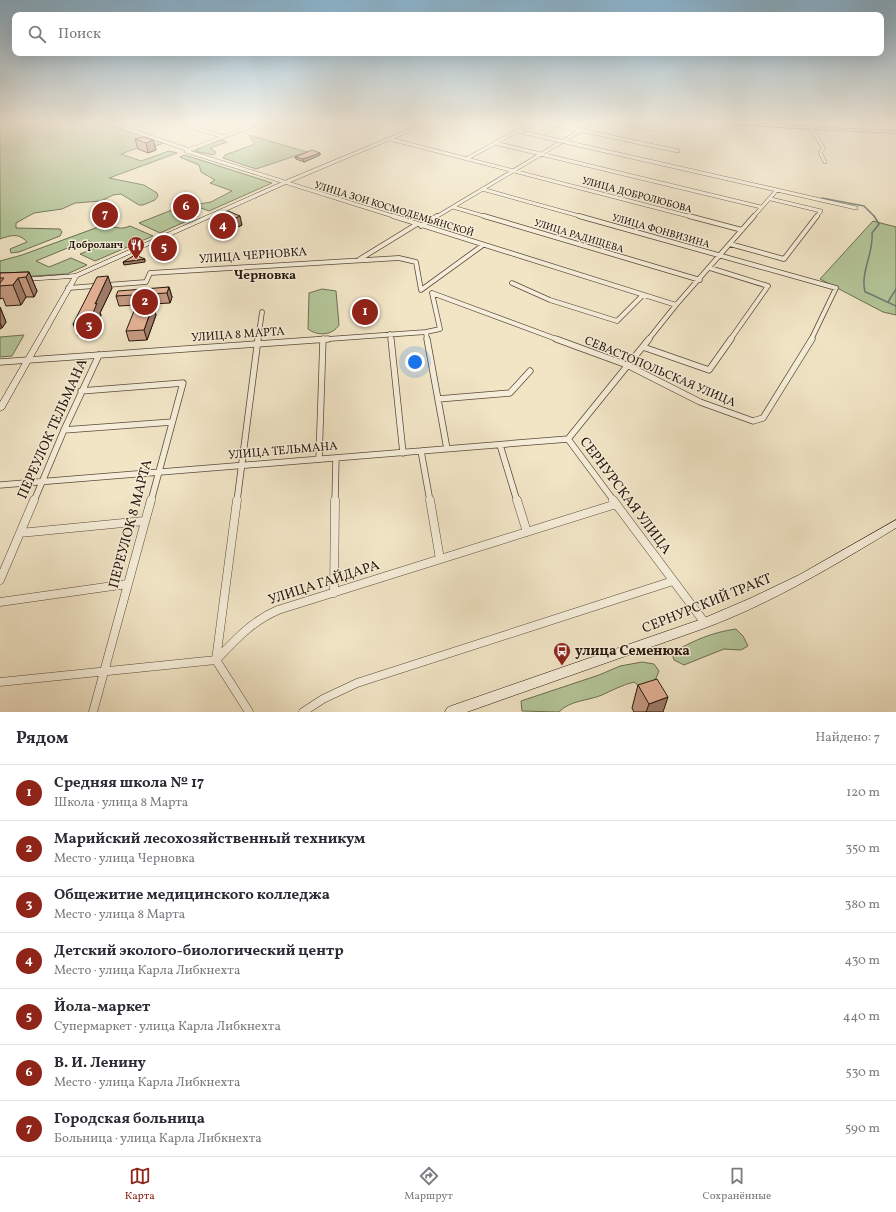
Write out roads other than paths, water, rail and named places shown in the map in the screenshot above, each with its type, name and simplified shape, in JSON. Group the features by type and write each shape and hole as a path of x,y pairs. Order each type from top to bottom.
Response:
{"main road":[{"path":"20,279 76,276 284,183 348,156"},
{"path":"0,409 76,276"},
{"name":"СЕРНУРСКИЙ ТРАКТ","path":"450,712 744,608 782,590 896,524"}],"street":[{"name":"УЛИЦА ЗОИ КОСМОДЕМЬЯНСКОЙ","path":"202,156 676,305"},
{"name":"УЛИЦА ДОБРОЛЮБОВА","path":"455,156 742,230"},
{"path":"466,159 471,156"},
{"path":"359,260 453,207 537,156"},
{"path":"550,156 761,207"},
{"path":"626,156 856,208"},
{"path":"822,156 825,162"},
{"name":"УЛИЦА ФОНВИЗИНА","path":"482,189 836,288"},
{"name":"СЕРНУРСКАЯ УЛИЦА","path":"705,623 568,439 676,305 700,280 761,207 771,199 777,190"},
{"path":"730,244 784,259 821,211 771,199"},
{"name":"УЛИЦА РАДИЩЕВА","path":"453,207 700,280"},
{"name":"УЛИЦА ЧЕРНОВКА","path":"68,288 146,282 150,273 399,258 416,262 421,290 483,245"},
{"path":"643,347 710,370 768,286 710,268"},
{"path":"512,283 523,289 560,303 617,321 643,295"},
{"name":"СЕВАСТОПОЛЬСКАЯ УЛИЦА","path":"426,332 440,329 432,293 627,365 700,402 753,421 764,418 814,334 836,288"},
{"path":"249,712 216,660 262,312"},
{"path":"426,332 447,449"},
{"name":"УЛИЦА 8 МАРТА","path":"0,362 426,332"},
{"path":"390,334 403,453"},
{"path":"319,459 323,339"},
{"name":"ПЕРЕУЛОК ТЕЛЬМАНА","path":"0,580 64,430 99,355"},
{"path":"438,399 510,393 530,371"},
{"name":"ПЕРЕУЛОК 8 МАРТА","path":"82,391 183,383 157,473 93,712"},
{"path":"64,430 172,422"},
{"name":"УЛИЦА ТЕЛЬМАНА","path":"0,485 568,439"},
{"path":"500,445 527,532"},
{"path":"421,451 440,559"},
{"path":"334,593 336,458"},
{"name":"УЛИЦА ГАЙДАРА","path":"216,660 245,630 266,616 290,606 616,504"},
{"path":"20,533 144,521"},
{"path":"304,712 323,699 357,683 673,581"},
{"path":"0,602 128,584"},
{"path":"0,682 216,660"}],"waterway":[{"path":"822,198 864,206 874,216 879,224 872,233 871,248 864,277 865,292 896,306"},
{"path":"888,302 896,289"}],"place":[{"name":"В. И. Ленину","path":"186,207"},
{"name":"Городская больница","path":"105,215"},
{"name":"Детский эколого-биологический центр","path":"223,226"},
{"name":"Йола-маркет","path":"164,248"},
{"name":"Доброланч","path":"136,260"},
{"name":"Марийский лесохозяйственный техникум","path":"145,302"},
{"name":"Средняя школа № 17","path":"365,312"},
{"name":"Общежитие медицинского колледжа","path":"89,326"},
{"name":"улица Семенюка","path":"562,666"}],"district":[{"name":"Черновка","path":"265,276"}]}
